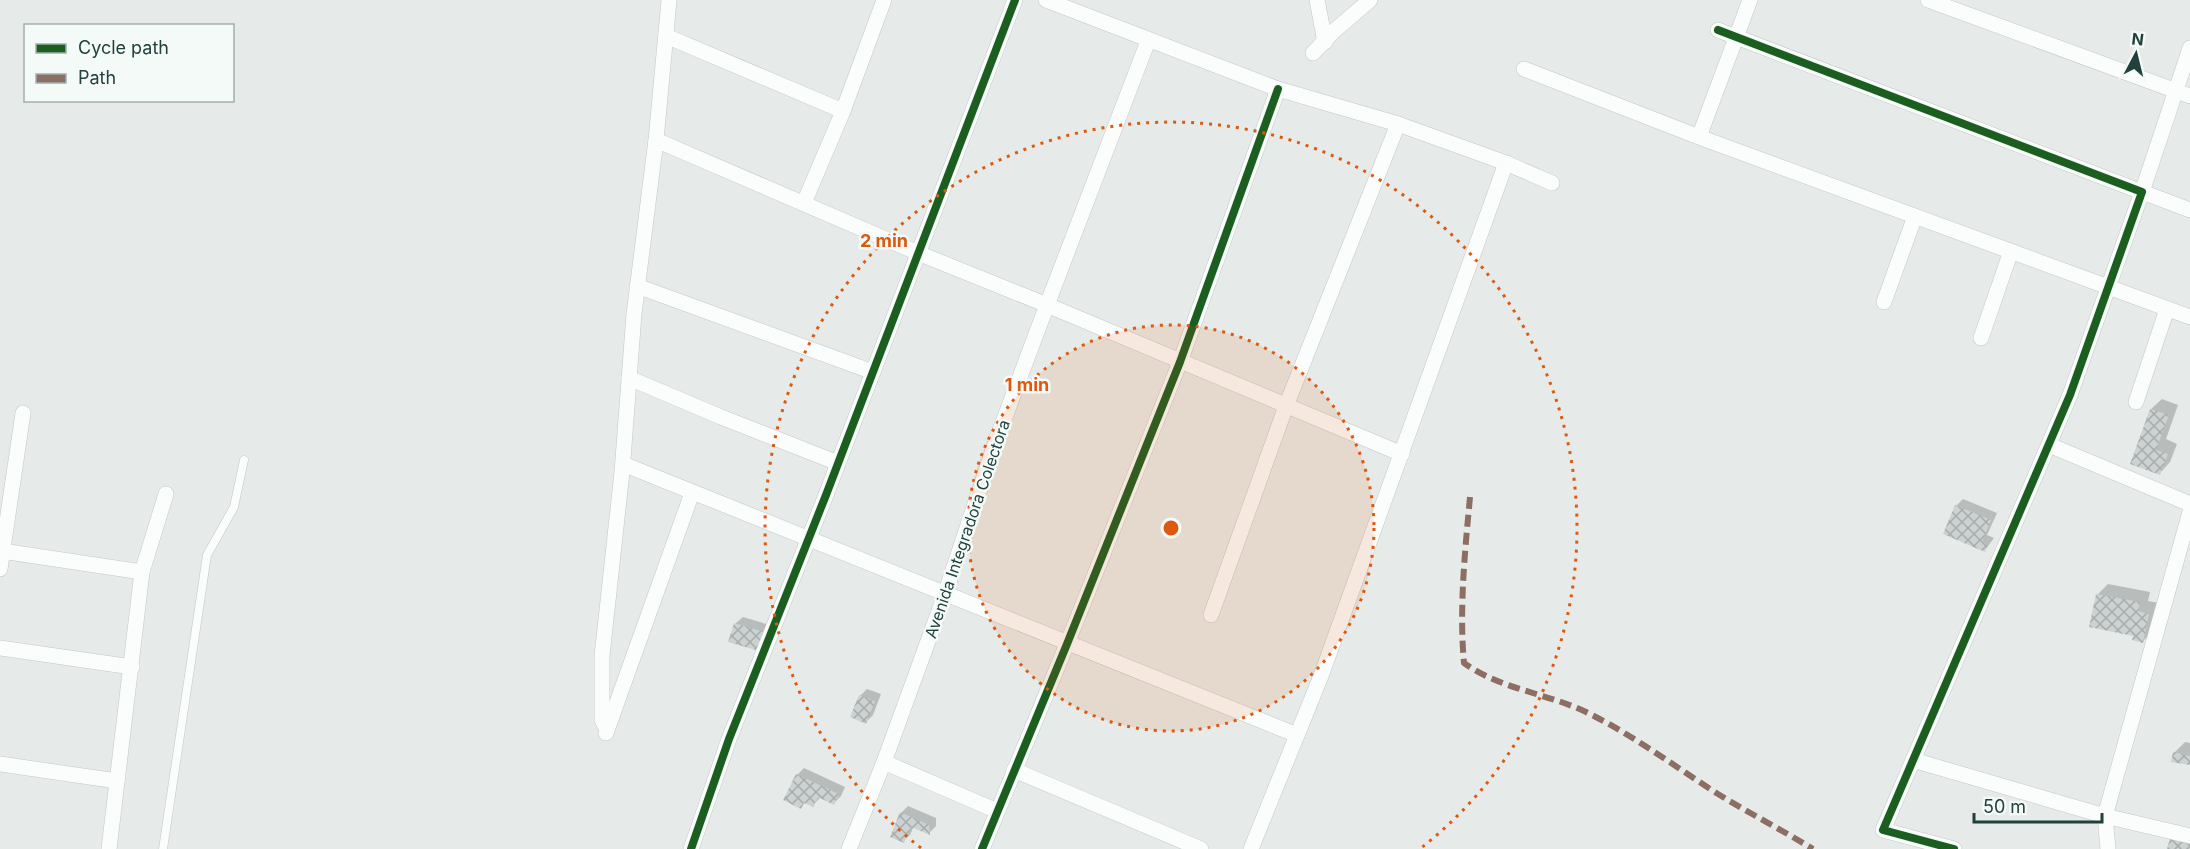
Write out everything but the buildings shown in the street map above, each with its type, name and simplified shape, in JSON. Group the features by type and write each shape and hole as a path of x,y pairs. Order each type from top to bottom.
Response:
{"street":[{"path":"669,0 602,656 602,720 606,733 692,493"},
{"path":"804,203 843,111 884,0"},
{"path":"691,849 729,740 838,463 1015,0"},
{"path":"1046,0 1278,89 1398,124 1552,183"},
{"path":"1317,0 1324,42"},
{"path":"1313,53 1370,0"},
{"path":"1699,137 1750,0"},
{"path":"1928,0 2183,93"},
{"path":"1718,30 2190,210"},
{"path":"666,36 843,111"},
{"name":"Avenida Integradora Colectora","path":"849,849 884,762 945,595 996,441 1148,41"},
{"path":"1954,849 1883,830 2070,394 2142,192 2183,93 2190,48"},
{"path":"1524,69 1699,137 2190,318"},
{"path":"982,849 1180,362 1278,89"},
{"path":"1211,615 1286,406 1398,124"},
{"path":"656,141 918,253 1402,454"},
{"path":"1251,849 1321,676 1506,164"},
{"path":"1884,302 1915,216"},
{"path":"1981,338 2011,251"},
{"path":"638,286 873,372"},
{"path":"2136,402 2167,309"},
{"path":"629,378 838,463"},
{"path":"0,568 23,413"},
{"path":"2049,445 2190,504"},
{"path":"623,464 1297,735"},
{"path":"109,849 142,572 166,494"},
{"path":"2108,849 2105,816 2190,512"},
{"path":"2,551 142,572"},
{"path":"0,648 132,667"},
{"path":"1913,760 2105,816 2190,836"},
{"path":"884,762 997,811"},
{"path":"0,764 117,781"},
{"path":"1014,770 1201,849"}],"lane":[{"path":"163,849 207,555 234,507 244,460"}],"marked path":[{"path":"1470,497 1462,601 1464,663 1493,679 1571,706 1603,721 1718,794 1813,849"}],"cycle path":[{"path":"691,849 729,739 826,495 1015,0"},
{"path":"1718,30 2142,192 2070,395 1883,830 1954,849"},
{"path":"982,849 1180,362 1278,89"}]}
